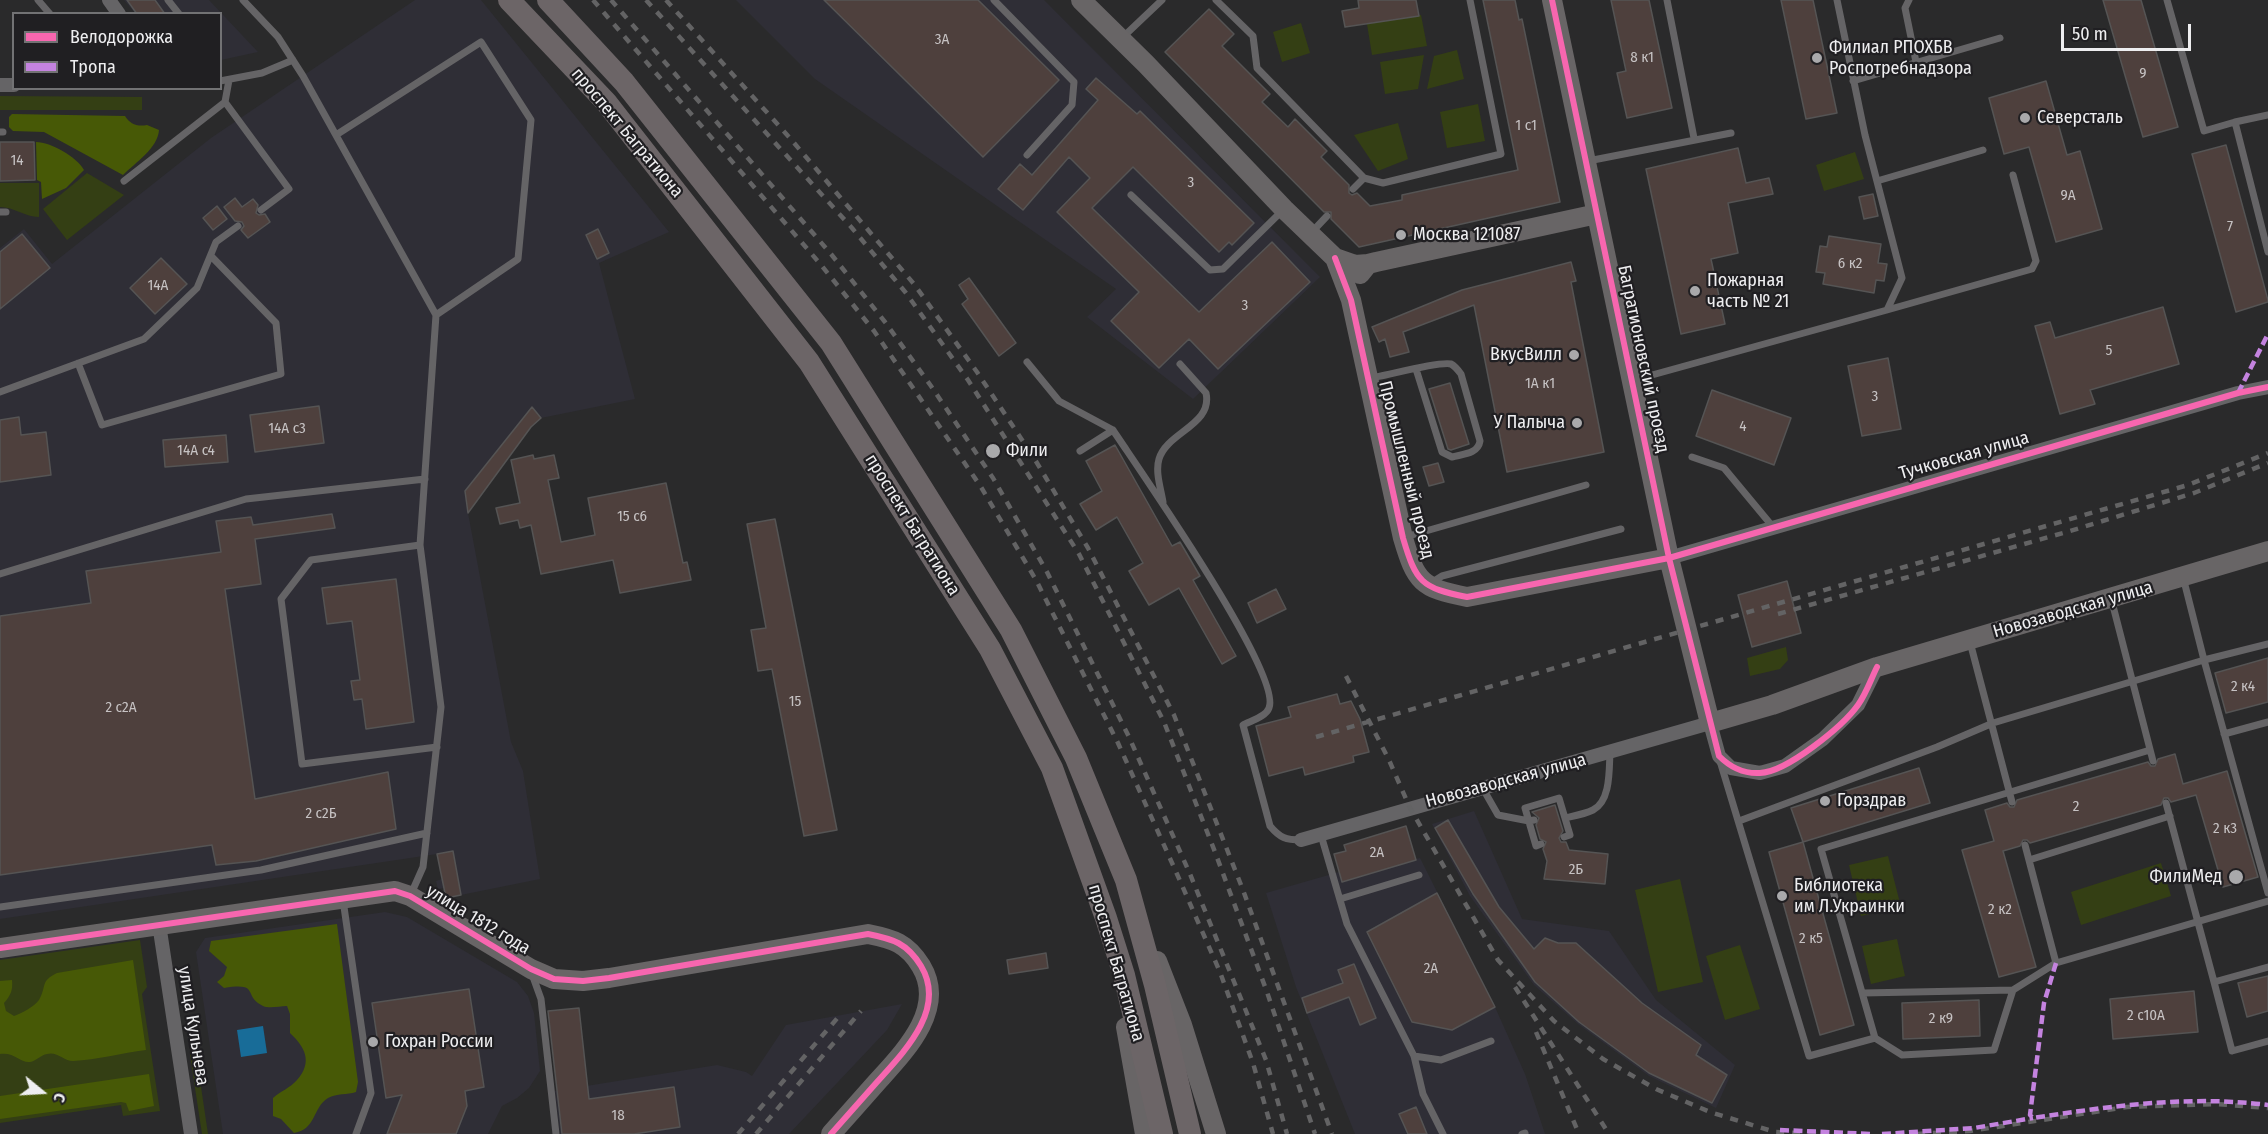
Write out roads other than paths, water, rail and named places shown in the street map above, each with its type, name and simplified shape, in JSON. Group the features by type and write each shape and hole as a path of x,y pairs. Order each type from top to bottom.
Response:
{"main road":[{"name":"проспект Багратиона","path":"509,0 606,102 808,362 990,649 1052,768 1106,918 1124,975 1162,1134"},
{"name":"проспект Багратиона","path":"548,0 624,82 831,343 1011,630 1076,758 1126,880 1155,985 1190,1134"}],"street":[{"path":"108,0 117,12"},
{"name":"Промышленный проезд","path":"1081,0 1284,209 1335,258 1351,300 1403,538 1412,568 1428,585 1438,591 1467,597 1669,558"},
{"name":"Багратионовский проезд","path":"1552,0 1669,558 1710,723"},
{"path":"1335,258 1355,265 1368,264 1597,214"},
{"path":"1351,300 1354,283 1368,264"},
{"name":"Тучковская улица","path":"1669,558 2238,393 2268,387"},
{"name":"Новозаводская улица","path":"1301,840 1772,705 1877,667 2268,551"},
{"path":"1710,723 1719,756 1731,768 1760,773 1785,766 1823,739 1858,705 1877,667"},
{"path":"1126,880 1182,1025 1216,1134"},
{"name":"улица 1812 года","path":"0,948 385,891 395,891 410,896 531,969 554,979 583,981 868,934 895,940 914,955 926,975 929,994 923,1022 908,1048 831,1134"},
{"path":"1106,918 1145,1134"},
{"name":"улица Кульнева","path":"159,924 191,1134"}],"lane":[{"path":"38,0 48,12"},
{"path":"168,0 177,12"},
{"path":"243,0 278,37 293,60 436,315 420,545 441,707 423,867 410,896"},
{"path":"994,0 1074,81 1072,105 1027,155"},
{"path":"1121,39 1162,0"},
{"path":"1216,0 1253,36 1257,68 1364,178 1383,183 1501,154 1470,0"},
{"path":"1667,0 1694,138"},
{"path":"1837,0 1853,81 1902,278 1887,310"},
{"path":"1909,0 1905,8 1916,63"},
{"path":"2167,0 2204,130 2268,115"},
{"path":"1853,81 2000,38"},
{"path":"336,135 481,42 531,120 518,259 436,315"},
{"path":"222,81 262,73 293,60"},
{"path":"124,181 225,102 229,80"},
{"path":"225,102 289,189 261,210"},
{"path":"2235,122 2268,252"},
{"path":"1586,161 1694,138 1731,133"},
{"path":"1877,182 1983,150"},
{"path":"1632,381 2032,269 2036,261 2013,175"},
{"path":"1353,189 1364,178"},
{"path":"1131,195 1210,270 1216,271 1223,269 1273,223 1284,209"},
{"path":"1310,234 1327,216"},
{"path":"0,392 144,339 197,288 216,242 238,226"},
{"path":"78,363 102,425 281,374 276,323 211,256"},
{"path":"1027,362 1059,401 1113,430 1218,588 1259,668 1270,696 1269,708 1264,714 1243,725 1270,826 1278,836 1286,840 1301,840"},
{"path":"1164,506 1158,461 1163,451 1207,407 1206,393 1180,364"},
{"path":"1368,379 1416,369 1451,364 1461,374 1480,441 1478,448 1474,451 1452,457 1442,452 1416,369"},
{"path":"1080,451 1113,430"},
{"path":"1692,457 1724,468 1773,527"},
{"path":"0,574 246,500 424,480"},
{"path":"1403,538 1586,484"},
{"path":"1428,585 1442,576 1621,529"},
{"path":"420,545 311,560 281,599 302,764 437,747"},
{"path":"2183,577 2268,893"},
{"path":"2111,598 2153,761"},
{"path":"1970,640 2012,802"},
{"path":"1738,821 1937,747 1993,723 2204,660 2268,644"},
{"path":"2224,734 2268,722"},
{"path":"2013,990 1994,1050 1902,1055 1875,1038 1821,849 1961,808 2010,790 2150,750"},
{"path":"1563,818 1594,810 1602,801 1608,782 1610,752"},
{"path":"1719,756 1809,1056 1875,1038"},
{"path":"1482,787 1498,815 1531,820"},
{"path":"1541,844 1536,846 1535,833 1525,808 1559,798 1563,818 1570,835 1564,837"},
{"path":"2166,803 2232,1051 2268,1041"},
{"path":"2028,860 2170,816"},
{"path":"0,907 261,870 427,832"},
{"path":"1321,835 1347,924 1414,1056 1423,1094 1443,1134"},
{"path":"2025,845 2056,963"},
{"path":"1340,899 1419,875"},
{"path":"343,897 371,1093 356,1134"},
{"path":"1863,993 2013,990 2056,963 2268,901"},
{"path":"2214,982 2268,968"},
{"path":"531,969 541,999 556,1134"},
{"path":"1414,1056 1442,1060 1491,1041"}],"water":[{"path":"263,1026 267,1053 241,1057 237,1030"}],"railway":[{"path":"593,0 822,266 874,331 981,487 1036,580 1118,743 1220,972 1253,1063 1273,1134"},
{"path":"611,0 831,254 885,322 993,478 1047,572 1129,737 1190,874 1266,1060 1287,1134"},
{"path":"646,0 852,228 906,293 968,380 1079,554 1164,722 1267,992 1315,1134"},
{"path":"666,0 789,137 914,284 977,372 1034,458 1088,548 1174,715 1243,890 1332,1134"},
{"path":"1316,737 2188,485 2268,453"},
{"path":"1778,614 2070,531 2194,493 2268,463"},
{"path":"1346,676 1389,760 1410,808 1498,960 1554,1021 1603,1059 1656,1089 1710,1112 1775,1132 1818,1134"},
{"path":"1515,987 1609,1134"},
{"path":"756,1134 861,1011"},
{"path":"738,1134 840,1015"},
{"path":"1536,1032 1579,1134"},
{"path":"1917,1134 1970,1131 2127,1107 2217,1104 2268,1108"}],"place":[{"name":"Филиал РПОХБВ Роспотребнадзора","path":"1817,58"},
{"name":"Северсталь","path":"2025,118"},
{"name":"Москва 121087","path":"1401,235"},
{"name":"Пожарная часть № 21","path":"1695,291"},
{"name":"ВкусВилл","path":"1574,355"},
{"name":"У Палыча","path":"1577,423"},
{"name":"Фили","path":"993,451"},
{"name":"Горздрав","path":"1825,801"},
{"name":"ФилиМед","path":"2236,877"},
{"name":"Библиотека им Л.Украинки","path":"1782,896"},
{"name":"Гохран России","path":"373,1042"}]}
